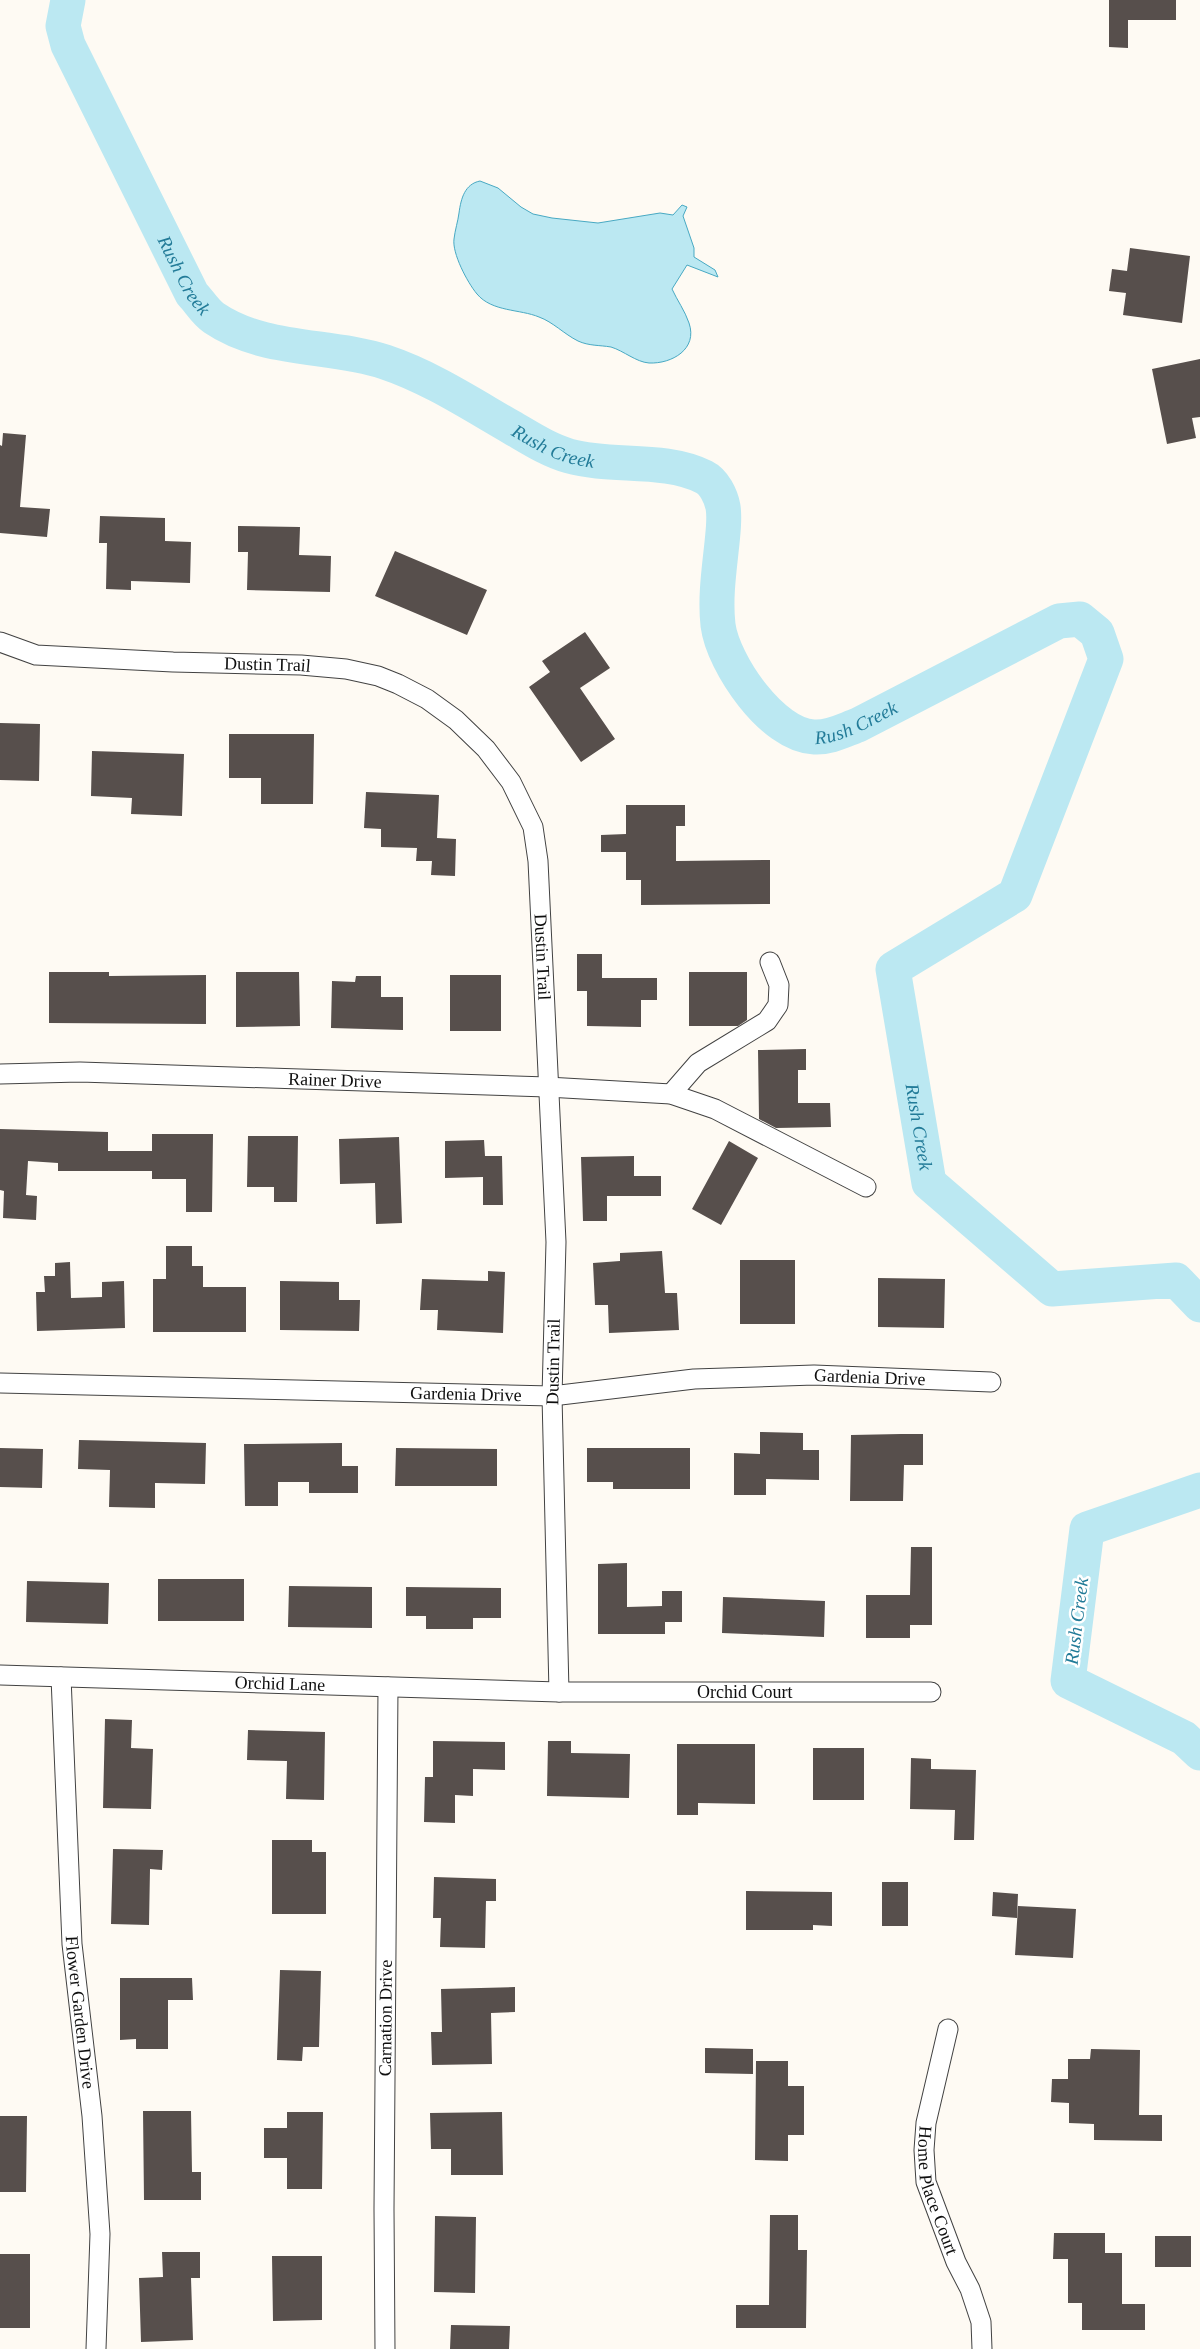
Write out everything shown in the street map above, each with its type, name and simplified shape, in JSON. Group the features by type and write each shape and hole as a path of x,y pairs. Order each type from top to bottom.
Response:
{"street":[{"name":"Dustin Trail","path":"0,642 36,655 173,662 301,665 346,669 378,676 427,699 456,720 486,749 510,782 532,828 538,861 547,1087 556,1242 552,1396 559,1692"},
{"path":"671,1094 698,1063 767,1021 778,1005 779,985 770,962"},
{"name":"Rainer Drive","path":"0,1074 80,1072 547,1087 671,1094 716,1109 866,1187"},
{"name":"Gardenia Drive","path":"0,1383 552,1396 704,1378 814,1375 991,1382"},
{"name":"Orchid Lane","path":"0,1675 559,1692"},
{"name":"Flower Garden Drive","path":"62,1677 72,1944 92,2116 100,2234 96,2349"},
{"name":"Carnation Drive","path":"385,2349 384,2209 388,1687"},
{"name":"Orchid Court","path":"559,1692 931,1692"},
{"name":"Home Place Court","path":"948,2029 926,2123 926,2182 956,2262 970,2288 981,2322 982,2349"}],"water":[{"path":"480,181 498,188 521,207 533,214 552,218 598,223 660,213 673,215 682,205 687,207 683,216 694,248 694,257 715,270 718,277 687,265 672,289 689,323 690,340 686,347 674,358 666,361 658,363 644,362 611,347 582,343 544,319 531,314 498,307 483,300 473,289 465,275 454,245 460,207 465,192 471,185"}],"building":[{"path":"1109,0 1176,0 1176,20 1128,20 1128,48 1109,47"},
{"path":"1130,248 1190,256 1182,323 1123,315 1126,293 1109,291 1112,269 1127,271"},
{"path":"1200,359 1200,417 1192,418 1196,438 1167,444 1152,369"},
{"path":"3,433 26,435 20,507 50,509 47,537 0,533 0,445 2,446"},
{"path":"100,516 165,518 165,541 191,542 190,583 131,581 131,590 106,589 107,543 99,543"},
{"path":"238,526 300,527 299,555 331,556 330,592 247,590 248,552 238,552"},
{"path":"395,551 487,590 467,635 375,596"},
{"path":"585,632 610,668 580,688 615,739 581,762 529,687 550,672 542,661"},
{"path":"0,723 40,724 39,781 0,780"},
{"path":"229,734 314,734 313,804 261,804 261,778 229,778"},
{"path":"92,751 184,754 182,816 131,814 132,798 91,796"},
{"path":"366,792 439,795 437,838 456,839 455,876 431,875 432,861 416,861 417,848 381,847 381,829 364,828"},
{"path":"626,805 685,805 685,826 676,826 676,861 770,860 770,904 641,905 641,880 626,880 626,852 601,852 601,835 626,834"},
{"path":"577,954 602,954 602,978 657,978 657,1000 641,1000 641,1027 587,1026 587,991 577,991"},
{"path":"49,972 109,972 109,976 206,975 206,1024 49,1023"},
{"path":"236,972 299,972 300,1026 236,1027"},
{"path":"689,972 747,972 747,1020 738,1026 689,1026"},
{"path":"450,975 501,975 501,1031 450,1031"},
{"path":"356,976 381,976 381,997 403,997 403,1030 331,1028 332,981 355,982"},
{"path":"806,1049 806,1070 798,1070 798,1103 830,1103 831,1127 776,1128 759,1119 758,1050"},
{"path":"0,1129 108,1132 108,1151 152,1151 152,1134 213,1134 212,1212 186,1212 186,1179 152,1179 152,1171 58,1171 58,1163 28,1161 26,1195 37,1196 36,1220 3,1218 4,1191 0,1190"},
{"path":"248,1136 298,1136 297,1202 274,1202 274,1187 247,1187"},
{"path":"399,1137 402,1223 376,1224 375,1183 340,1184 339,1139"},
{"path":"484,1140 485,1156 502,1156 503,1205 483,1205 483,1177 445,1178 445,1141"},
{"path":"729,1141 758,1158 721,1225 692,1209"},
{"path":"634,1156 634,1176 661,1176 661,1196 607,1196 607,1221 583,1221 581,1157"},
{"path":"166,1246 192,1246 192,1266 203,1266 203,1287 246,1287 246,1332 153,1332 153,1279 166,1279"},
{"path":"662,1251 665,1293 677,1293 679,1330 609,1333 608,1305 595,1305 593,1263 620,1261 620,1253"},
{"path":"740,1260 795,1260 795,1324 740,1324"},
{"path":"70,1262 71,1298 102,1297 102,1282 124,1281 125,1328 37,1331 36,1292 45,1292 44,1276 55,1276 55,1263"},
{"path":"488,1271 505,1272 503,1333 437,1330 438,1310 420,1310 422,1279 488,1281"},
{"path":"878,1278 945,1279 944,1328 878,1327"},
{"path":"280,1281 339,1282 339,1300 360,1300 359,1331 280,1330"},
{"path":"760,1432 803,1433 803,1450 819,1450 819,1480 766,1479 766,1495 734,1495 734,1453 760,1454"},
{"path":"923,1434 923,1465 904,1465 903,1501 850,1501 851,1435"},
{"path":"79,1440 206,1443 205,1484 155,1483 155,1508 109,1507 110,1470 78,1469"},
{"path":"342,1443 342,1466 358,1466 358,1493 309,1493 309,1482 278,1482 278,1506 245,1506 244,1444"},
{"path":"0,1448 43,1449 42,1488 0,1487"},
{"path":"396,1448 497,1449 497,1486 395,1486"},
{"path":"587,1448 690,1448 690,1489 613,1489 613,1482 587,1482"},
{"path":"911,1547 932,1547 932,1625 910,1625 910,1638 866,1638 866,1595 910,1595"},
{"path":"627,1563 627,1607 662,1606 662,1591 682,1591 682,1622 665,1622 665,1634 598,1634 598,1564"},
{"path":"158,1579 244,1579 244,1621 158,1621"},
{"path":"27,1581 109,1583 108,1624 26,1622"},
{"path":"289,1586 372,1587 372,1628 288,1627"},
{"path":"406,1587 501,1588 501,1618 473,1618 473,1629 426,1629 426,1616 406,1616"},
{"path":"723,1597 825,1601 824,1637 722,1633"},
{"path":"105,1719 132,1720 131,1748 153,1749 151,1809 103,1808"},
{"path":"248,1730 325,1732 324,1800 286,1799 287,1761 247,1760"},
{"path":"433,1741 505,1742 505,1770 473,1769 473,1796 455,1795 455,1823 424,1822 425,1777 433,1777"},
{"path":"548,1741 571,1741 571,1753 630,1754 629,1798 547,1796"},
{"path":"677,1744 755,1744 755,1804 698,1803 698,1815 677,1815"},
{"path":"813,1748 864,1748 864,1800 813,1800"},
{"path":"911,1758 931,1759 931,1769 976,1770 974,1840 954,1840 955,1810 910,1809"},
{"path":"272,1840 312,1840 312,1852 326,1852 326,1914 272,1914"},
{"path":"113,1849 163,1850 162,1870 150,1869 149,1925 111,1924"},
{"path":"434,1877 496,1879 496,1901 486,1901 485,1948 440,1947 441,1918 433,1918"},
{"path":"882,1882 908,1882 908,1926 882,1926"},
{"path":"746,1891 832,1892 832,1926 813,1925 813,1930 746,1930"},
{"path":"993,1892 1018,1894 1017,1918 992,1916"},
{"path":"1018,1906 1076,1909 1073,1958 1015,1955"},
{"path":"280,1970 321,1971 319,2047 303,2047 302,2061 277,2060"},
{"path":"120,1978 192,1978 193,2000 168,2000 168,2049 136,2049 136,2039 120,2040"},
{"path":"515,1987 515,2012 491,2013 492,2064 432,2065 431,2032 442,2032 441,1989"},
{"path":"705,2048 753,2049 753,2074 705,2073"},
{"path":"1091,2049 1140,2050 1139,2115 1162,2115 1162,2141 1094,2140 1094,2124 1069,2123 1069,2103 1051,2102 1052,2079 1068,2079 1068,2059 1090,2059"},
{"path":"756,2061 788,2061 788,2086 804,2086 804,2135 788,2135 788,2161 755,2160"},
{"path":"143,2111 191,2111 192,2172 201,2172 201,2200 144,2200"},
{"path":"287,2112 323,2112 322,2189 287,2189 287,2158 264,2158 264,2128 287,2128"},
{"path":"502,2112 503,2175 451,2175 451,2149 431,2149 430,2113"},
{"path":"0,2116 27,2116 26,2192 0,2192"},
{"path":"770,2215 798,2215 798,2250 807,2250 806,2328 736,2328 736,2305 769,2305"},
{"path":"435,2216 476,2217 475,2293 434,2292"},
{"path":"1054,2233 1105,2233 1105,2253 1122,2253 1122,2304 1145,2304 1145,2330 1082,2330 1082,2303 1068,2303 1068,2259 1053,2259"},
{"path":"1155,2236 1191,2236 1191,2267 1155,2267"},
{"path":"162,2252 200,2252 200,2278 191,2278 193,2340 141,2342 139,2278 163,2277"},
{"path":"0,2254 30,2254 30,2328 0,2328"},
{"path":"272,2256 322,2256 322,2320 273,2321"},
{"path":"451,2325 510,2326 509,2349 450,2349"}],"waterway":[{"name":"Rush Creek","path":"68,0 63,26 68,45 192,294 214,318 233,329 254,337 364,356 402,368 450,392 539,443 569,456 602,462 672,467 708,479 719,494 724,511 717,605 718,625 722,641 729,659 752,695 782,725 798,734 814,737 831,735 858,725 1059,621 1080,619 1097,633 1106,659 1015,895 893,969 929,1183 1052,1289 1176,1280 1200,1305"},
{"name":"Rush Creek","path":"1200,1490 1087,1529 1068,1681 1184,1738 1200,1753"}]}
